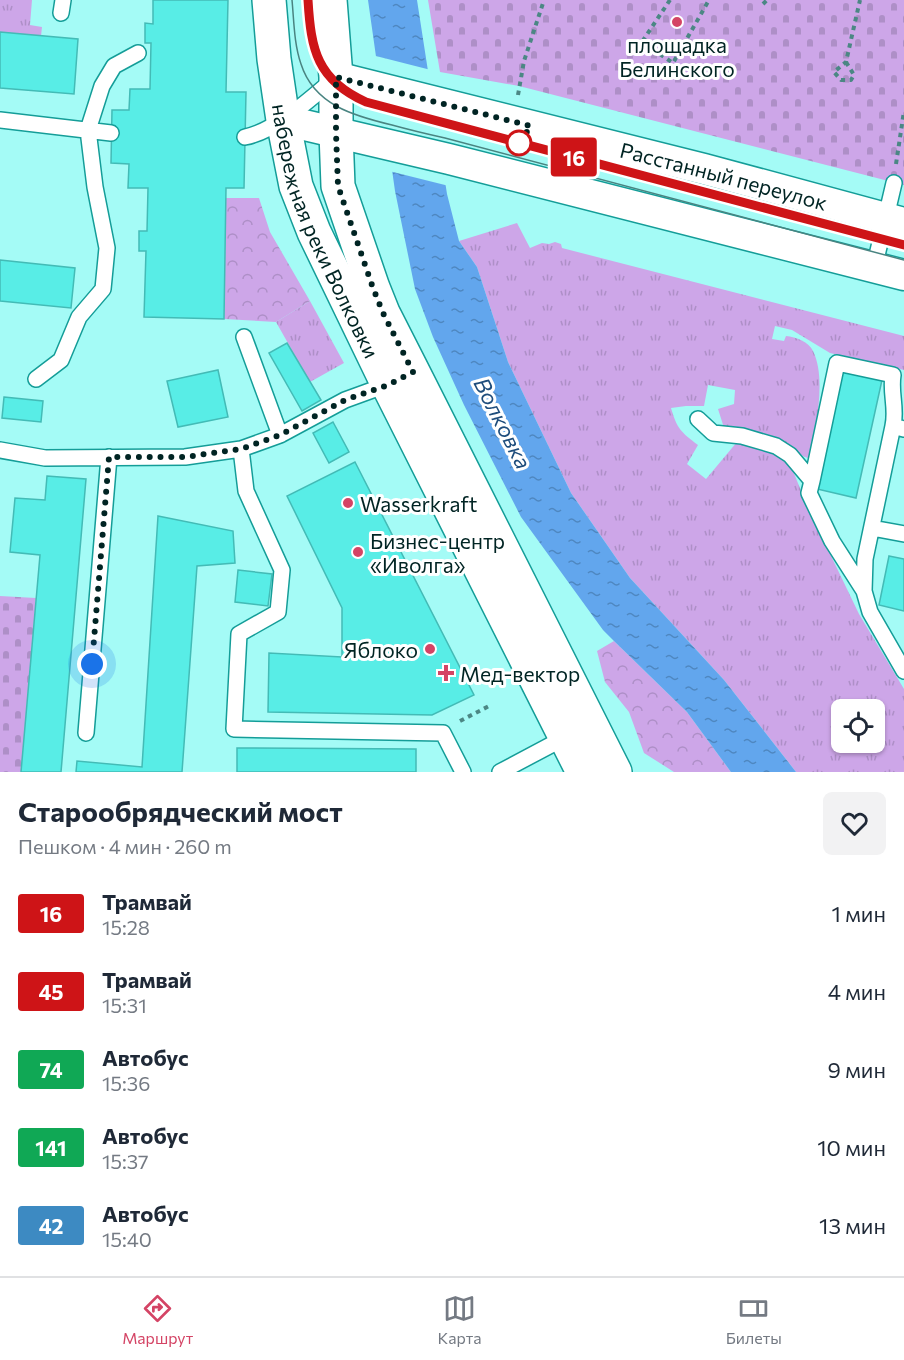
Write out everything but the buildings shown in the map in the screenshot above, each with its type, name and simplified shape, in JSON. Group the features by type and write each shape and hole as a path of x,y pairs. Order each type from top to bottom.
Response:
{"street":[{"name":"набережная реки Волковки","path":"269,0 274,59 283,120 296,186 314,232 400,378 593,768"},
{"name":"набережная реки Волковки","path":"330,0 336,77 338,186 383,313 400,378 566,737 593,768"},
{"name":"Расстанный переулок","path":"336,77 693,166 895,221"},
{"path":"283,120 448,159 904,275"}],"lane":[{"path":"36,379 61,360 79,317 103,289 107,248 95,187 88,130 102,86 114,66 138,53"},
{"path":"245,137 256,135 283,120 336,77"},
{"path":"0,120 111,133"},
{"path":"874,268 895,221 894,183"},
{"path":"244,337 280,435"},
{"path":"864,591 865,559 899,428 892,384 893,375 837,363 809,493 832,541 864,591 870,612 904,671"},
{"path":"0,450 45,458 185,457 241,449 280,435 345,400 400,378"},
{"path":"698,418 713,433 742,436 776,446 790,455 812,481"},
{"path":"241,449 246,491 282,570 278,612 239,634 234,729 443,733 463,772"},
{"path":"86,733 109,457"},
{"path":"872,528 904,534"},
{"path":"500,772 566,737"}],"path":[{"path":"518,96 524,61 544,0"},
{"path":"670,0 642,42 673,63 709,0"},
{"path":"846,62 854,75 851,80 841,80 834,72 846,62 860,0"},
{"path":"894,183 904,111"},
{"path":"898,148 904,149"},
{"path":"443,733 463,718 491,705"}],"green space":[{"path":"0,0 32,0 30,25 42,27 41,36 0,32"},
{"path":"428,0 904,0 904,185 519,86 440,72"},
{"path":"226,198 259,198 270,232 310,301 276,322 224,319"},
{"path":"517,223 530,248 542,243 555,242 561,244 562,248 904,336 904,370 830,353 792,330 775,326 772,339 784,341 786,336 802,340 811,348 817,362 819,405 810,459 777,438 745,429 725,431 718,409 734,404 735,390 708,385 704,406 671,408 680,430 698,445 687,464 706,479 737,442 770,448 791,466 808,508 859,614 904,689 904,772 796,772 724,680 630,578 571,493 508,362 477,267 459,241"},
{"path":"310,301 344,363 310,382 276,322"},
{"path":"0,596 36,598 21,772 0,772"},
{"path":"614,641 687,712 731,772 674,772 644,753 629,712 605,682 597,651"}],"water":[{"name":"Волковка","path":"368,0 417,0 447,194 459,241 477,267 508,362 571,493 630,578 724,680 796,772 731,772 687,712 603,630 521,517 464,405 433,337 415,289 395,191"}],"pier":[{"path":"372,55 431,70 449,186 389,171"}],"tram line":[{"path":"292,0 297,49 307,78 325,99 350,113 904,260"},
{"path":"308,0 311,34 320,61 337,84 366,102 904,244"},
{"name":"16","path":"308,0 312,43 323,68 349,94 366,102 904,245"}],"place":[{"name":"площадка Белинского","path":"677,22"},
{"name":"Wasserkraft","path":"348,503"},
{"name":"Бизнес-центр «Иволга»","path":"358,552"},
{"name":"Яблоко","path":"430,649"},
{"name":"Мед-вектор","path":"446,673"}],"route":[{"path":"92,664 109,457 185,457 241,449 280,435 345,400 388,385 413,372 383,313 338,186 336,77 531,126 519,143"}]}
